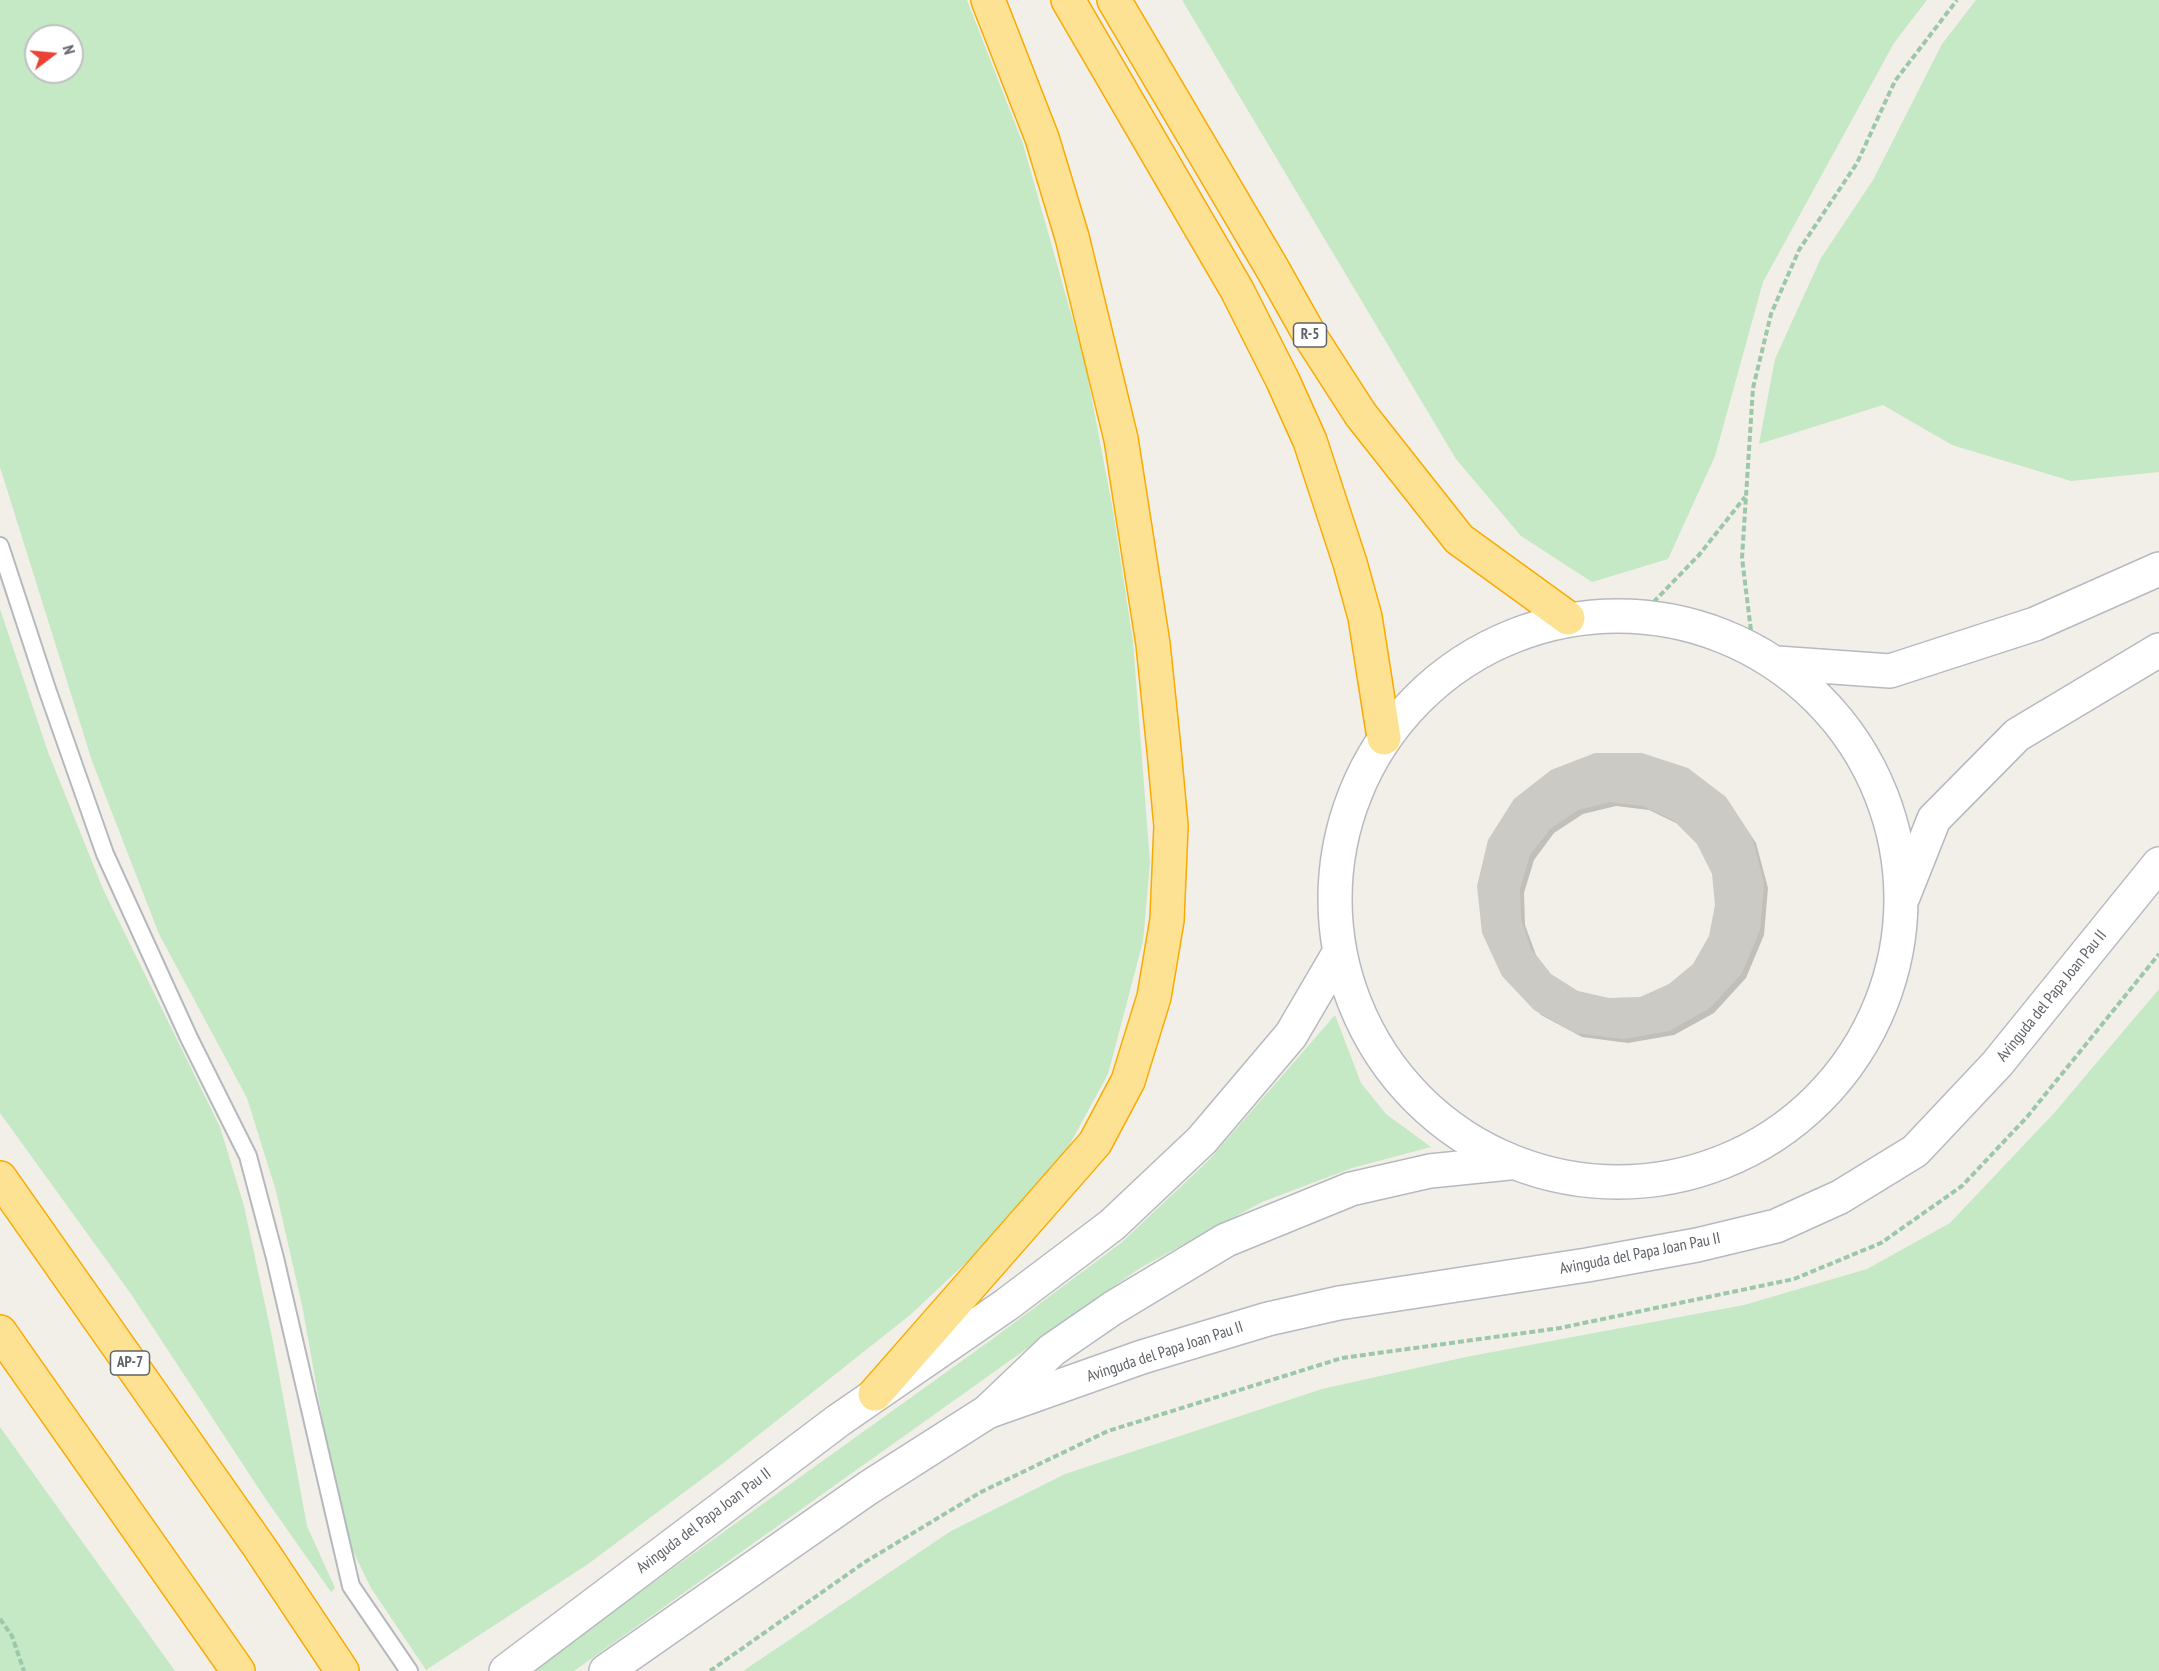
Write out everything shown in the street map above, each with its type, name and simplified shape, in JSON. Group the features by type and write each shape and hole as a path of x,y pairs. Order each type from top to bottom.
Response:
{"highway":[{"path":"875,1394 1095,1143 1128,1081 1154,996 1167,920 1171,826 1164,750 1153,644 1121,439 1072,237 1042,138 988,0"},
{"path":"1068,0 1237,290 1283,381 1310,441 1365,617 1384,738"},
{"name":"R-5","path":"1114,0 1312,339 1361,415 1459,539 1568,618"},
{"name":"AP-7","path":"0,1178 260,1548 342,1671"},
{"path":"0,1332 138,1525 238,1671"}],"main road":[{"path":"1765,657 1890,671 2035,624 2159,569"},
{"path":"1903,897 1887,806 1844,726 1765,657 1712,630 1641,615 1568,618 1497,641 1434,682 1384,738 1350,804 1335,878 1339,953 1371,1040 1430,1113 1509,1163 1600,1185 1693,1176 1778,1137 1845,1072 1889,990 1903,897 1934,819 2017,735 2159,650"},
{"name":"Avinguda del Papa Joan Pau II","path":"987,1412 1142,1357 1268,1319 1339,1303 1587,1266 1697,1245 1776,1226 1840,1197 1916,1151 1997,1064 2159,864"},
{"name":"Avinguda del Papa Joan Pau II","path":"506,1671 875,1394 1006,1305 1112,1225 1202,1140 1291,1035 1339,953"},
{"name":"Avinguda del Papa Joan Pau II","path":"606,1671 868,1488 987,1412 1052,1350 1113,1308 1226,1240 1351,1189 1430,1171 1509,1163"}],"lane":[{"path":"0,546 43,678 105,854 189,1038 248,1156 275,1258 351,1586 409,1671"}],"path":[{"path":"1765,657 1742,558 1753,388 1771,314 1799,250 1857,163 1895,81 1957,0"},
{"path":"1641,615 1699,555 1746,497"},
{"path":"710,1671 865,1562 981,1492 1108,1431 1342,1358 1560,1328 1794,1279 1881,1243 1962,1186 2027,1117 2159,954"},
{"path":"0,1619 12,1636 24,1671"}],"green space":[{"path":"0,0 967,0 1023,144 1085,363 1112,505 1133,641 1150,863 1143,941 1108,1074 1064,1155 1000,1231 910,1315 722,1464 588,1564 426,1670 371,1588 342,1529 302,1305 276,1191 247,1098 159,934 92,761 0,467"},
{"path":"1182,0 1927,0 1894,43 1763,282 1715,456 1668,559 1592,582 1521,536 1456,459"},
{"path":"1976,0 2159,0 2159,472 2071,481 1952,445 1883,405 1759,444 1775,359 1821,258 1873,180 1942,44"},
{"path":"0,609 48,752 103,889 220,1127 244,1206 272,1337 307,1526 335,1588 331,1592 265,1498 131,1294 0,1113"},
{"path":"2159,989 2159,1671 743,1671 951,1531 1065,1474 1322,1389 1466,1357 1744,1305 1867,1269 1950,1223 2055,1112"},
{"path":"1335,1015 1361,1083 1386,1114 1431,1147 1352,1168 1262,1202 1140,1268 574,1671 530,1671 991,1340 1121,1243 1209,1160"},
{"path":"0,1427 175,1671 0,1671"}],"building":[{"path":"1595,753 1642,753 1688,768 1726,797 1752,837 1764,883 1760,930 1742,973 1710,1008 1669,1031 1623,1039 1576,1033 1534,1010 1502,976 1482,933 1477,886 1488,840 1514,799 1551,770","holes":["1610,802 1643,806 1673,820 1697,844 1712,874 1715,905 1709,936 1693,964 1669,984 1640,997 1609,998 1578,991 1551,974 1531,949 1521,919 1520,888 1530,855 1550,829 1578,810"]}]}
